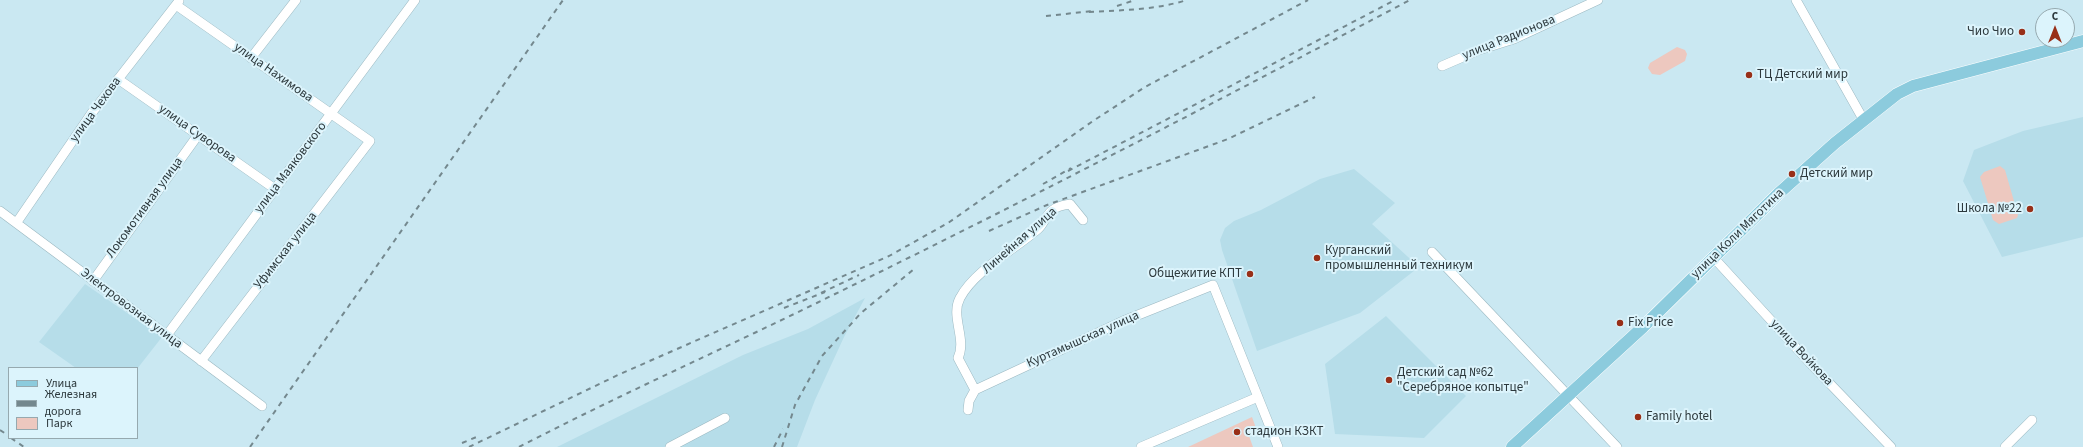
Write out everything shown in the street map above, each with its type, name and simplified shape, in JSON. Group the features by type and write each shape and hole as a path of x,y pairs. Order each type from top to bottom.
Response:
{"main road":[{"name":"улица Коли Мяготина","path":"1512,447 1643,327 1778,194 1863,119 1897,94 1913,86 2083,41"}],"street":[{"path":"251,58 296,0"},
{"name":"улица Маяковского","path":"167,335 415,0"},
{"name":"улица Радионова","path":"1442,66 1479,50 1514,39 1598,0"},
{"path":"1796,0 1863,119"},
{"name":"улица Нахимова","path":"177,2 251,58 370,141"},
{"name":"улица Чехова","path":"17,222 91,114 177,2"},
{"name":"улица Суворова","path":"118,79 275,189"},
{"name":"Локомотивная улица","path":"93,281 198,135"},
{"name":"Уфимская улица","path":"201,361 370,141"},
{"name":"Линейная улица","path":"975,390 958,358 962,350 957,313 960,298 997,260 1041,226 1053,209 1070,204 1083,220"},
{"name":"Электровозная улица","path":"0,212 17,222 93,281 262,406"},
{"path":"1432,252 1617,447"},
{"name":"улица Войкова","path":"1714,258 1810,363 1891,447"},
{"name":"Куртамышская улица","path":"975,390 1122,321 1213,285 1258,398"},
{"path":"968,410 969,401 975,390"},
{"path":"1141,447 1258,398 1278,447"},
{"path":"670,447 725,418"},
{"path":"2005,447 2032,420"}],"shaded area":[{"name":"Школа №22","path":"2083,117 2083,237 2002,257 1963,181 1974,150 2023,131"},
{"name":"Курганский промышленный техникум","path":"1354,169 1395,203 1372,224 1419,267 1360,313 1257,351 1222,250 1220,240 1225,228 1234,221 1261,210 1320,179"},
{"path":"85,284 162,337 138,368 75,367 39,342"},
{"path":"865,298 844,337 815,400 797,447 557,447 743,355 808,329"},
{"name":"Детский сад №62 \"Серебряное копытце\"","path":"1386,316 1466,396 1424,438 1335,434 1325,364"}],"green space":[{"path":"1677,47 1685,50 1687,54 1685,61 1660,75 1652,74 1648,68 1650,63"},
{"path":"2000,166 2005,170 2018,215 2017,218 1999,224 1993,220 1980,177 1984,172"},
{"name":"стадион КЗКТ","path":"1252,417 1256,428 1254,430 1257,433 1249,436 1253,447 1188,447"}],"railway":[{"path":"250,447 563,0"},
{"path":"1117,6 1135,0"},
{"path":"1089,12 1151,8 1187,0"},
{"path":"469,447 620,374 889,256 948,223 1093,121 1145,87 1308,0"},
{"path":"1068,171 1395,0"},
{"path":"519,447 796,313 1051,186 1410,0"},
{"path":"1046,16 1093,11"},
{"path":"989,231 1047,205 1228,139 1315,97"},
{"path":"1043,184 1071,168"},
{"path":"782,447 795,405 822,356 861,313 914,269"},
{"path":"821,293 859,275"},
{"path":"784,308 825,292"},
{"path":"774,447 783,429"},
{"path":"0,430 8,435"},
{"path":"462,443 479,436"},
{"path":"12,439 24,447"}],"place":[{"name":"Чио Чио","path":"2022,32"},
{"name":"ТЦ Детский мир","path":"1749,75"},
{"name":"Детский мир","path":"1792,174"},
{"name":"Школа №22","path":"2030,209"},
{"name":"Курганский промышленный техникум","path":"1317,258"},
{"name":"Общежитие КПТ","path":"1250,274"},
{"name":"Fix Price","path":"1620,323"},
{"name":"Детский сад №62 \"Серебряное копытце\"","path":"1389,380"},
{"name":"Family hotel","path":"1638,417"},
{"name":"стадион КЗКТ","path":"1237,432"}]}
